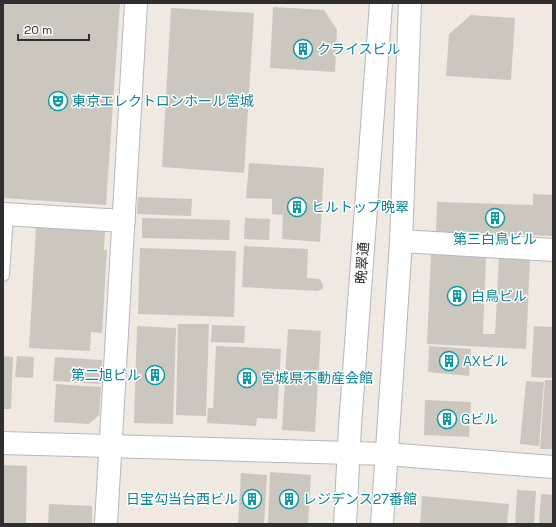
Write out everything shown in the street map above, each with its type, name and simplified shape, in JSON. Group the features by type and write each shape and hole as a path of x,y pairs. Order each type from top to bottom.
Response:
{"street":[{"path":"106,524 136,3"},
{"name":"晩翠通","path":"345,524 381,3"},
{"path":"382,524 401,241 410,3"},
{"path":"5,214 124,221"},
{"path":"401,241 553,250"},
{"path":"3,443 349,452 553,467"}],"lane":[{"path":"3,275 5,214"}],"building":[{"name":"東京エレクトロンホール宮城","path":"3,3 120,3 106,205 3,198"},
{"name":"クライスビル","path":"273,7 324,10 337,30 335,72 270,68"},
{"path":"171,8 254,13 244,173 162,167"},
{"path":"471,15 515,18 511,80 446,76 449,34"},
{"name":"ヒルトップ晩翠","path":"249,163 324,168 320,242 282,239 283,215 272,214 272,199 246,198"},
{"name":"第三白鳥ビル","path":"533,194 553,195 553,236 436,232 437,202 533,205"},
{"path":"138,197 192,199 191,216 137,214"},
{"path":"142,218 230,220 229,240 142,238"},
{"path":"245,218 270,219 269,240 244,239"},
{"path":"36,227 105,231 104,250 107,250 102,333 91,332 90,351 29,348"},
{"path":"244,246 308,249 307,278 319,279 323,285 322,289 318,291 242,287"},
{"path":"140,248 236,251 234,317 138,314"},
{"name":"白鳥ビル","path":"431,254 486,257 483,334 495,334 499,256 530,258 526,349 427,344"},
{"path":"178,324 209,324 206,416 176,415"},
{"path":"212,325 245,326 244,343 211,342"},
{"name":"第二旭ビル","path":"137,326 176,328 173,424 134,423"},
{"path":"534,326 553,327 553,378 531,377"},
{"path":"288,329 321,331 315,432 282,430"},
{"name":"宮城県不動産会館","path":"216,346 281,349 277,419 257,418 256,426 207,423 208,408 213,408"},
{"name":"AXビル","path":"429,346 471,349 469,376 428,372"},
{"path":"3,356 13,357 11,409 3,409"},
{"path":"17,356 34,357 33,378 15,377"},
{"path":"55,357 102,360 101,384 53,381"},
{"path":"545,380 553,380 553,449 540,449"},
{"path":"526,381 544,382 539,446 520,444"},
{"path":"56,384 101,387 99,415 89,424 54,422"},
{"name":"Gビル","path":"425,400 471,402 469,437 424,435"},
{"path":"3,465 27,466 26,524 3,524"},
{"name":"レジデンス27番館","path":"270,472 311,475 308,524 268,524"},
{"name":"日宝勾当台西ビル","path":"241,473 267,475 264,524 238,524"},
{"path":"517,490 536,491 534,524 515,524"},
{"path":"541,494 553,495 553,524 539,524"},
{"path":"422,496 509,504 507,524 420,524"},
{"path":"49,504 92,506 92,524 48,524"}],"place":[{"name":"クライスビル","path":"303,49"},
{"name":"東京エレクトロンホール宮城","path":"58,101"},
{"name":"ヒルトップ晩翠","path":"297,207"},
{"name":"第三白鳥ビル","path":"495,218"},
{"name":"白鳥ビル","path":"457,296"},
{"name":"AXビル","path":"449,361"},
{"name":"第二旭ビル","path":"155,375"},
{"name":"宮城県不動産会館","path":"247,378"},
{"name":"Gビル","path":"447,419"},
{"name":"日宝勾当台西ビル","path":"252,499"},
{"name":"レジデンス27番館","path":"289,499"}]}
